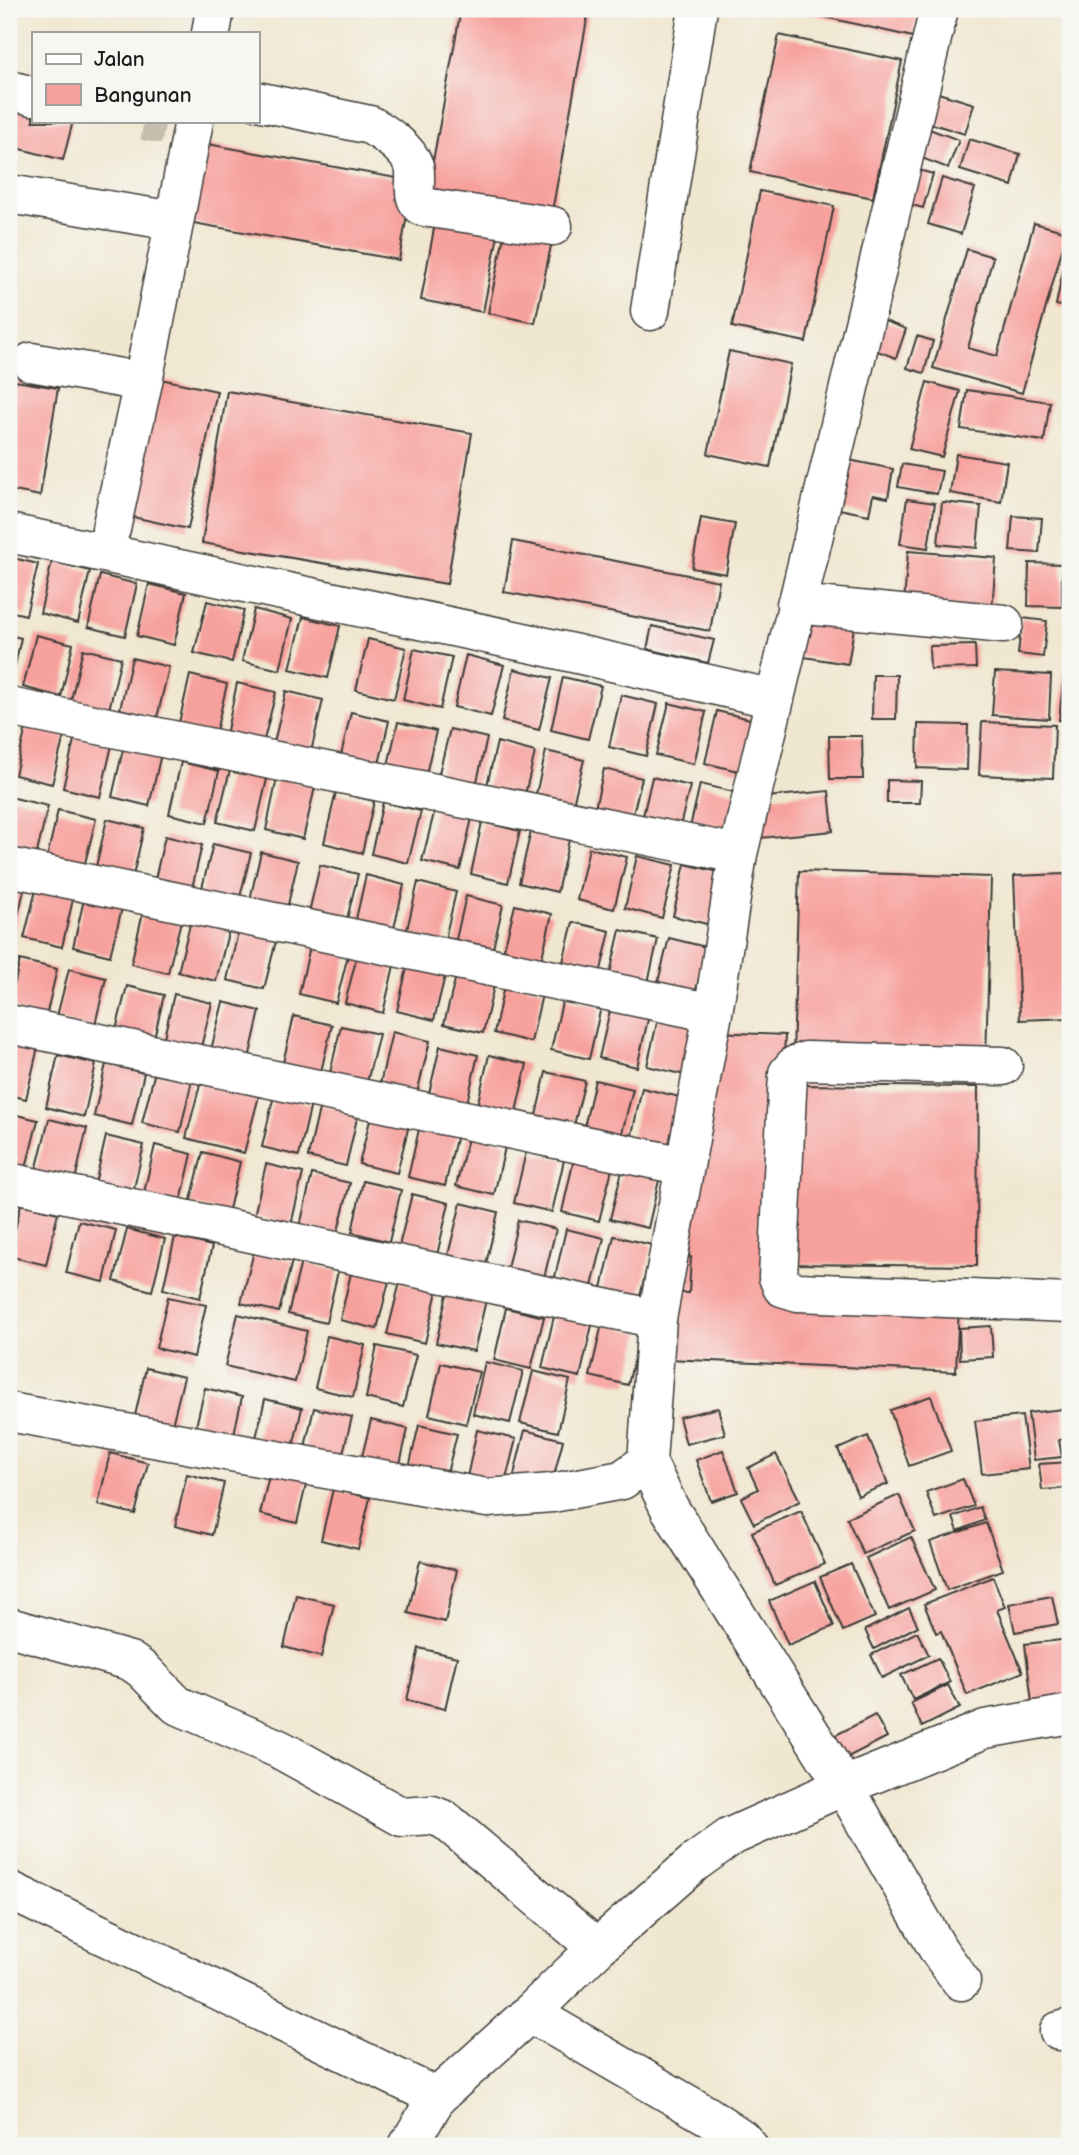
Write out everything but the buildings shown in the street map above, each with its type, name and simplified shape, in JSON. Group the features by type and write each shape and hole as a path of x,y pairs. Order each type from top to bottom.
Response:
{"street":[{"path":"211,32 215,9"},
{"path":"650,311 698,9"},
{"path":"939,9 738,855 713,1013 657,1319 647,1462 670,1509 844,1786 939,1951 961,1981"},
{"path":"9,90 32,96"},
{"path":"259,101 359,122 380,131 405,152 412,162 416,197 418,203 424,207 553,226"},
{"path":"111,529 174,221 183,126"},
{"path":"9,194 174,221"},
{"path":"31,362 143,382"},
{"path":"9,533 507,638 774,699"},
{"path":"796,604 1004,624"},
{"path":"9,707 738,855"},
{"path":"9,867 713,1013"},
{"path":"9,1024 684,1166"},
{"path":"1003,1066 806,1061 795,1065 789,1073 778,1277 782,1287 798,1292 1070,1303"},
{"path":"9,1182 657,1319"},
{"path":"9,1412 487,1498 552,1493 622,1480 647,1462"},
{"path":"9,1627 130,1661 143,1670 177,1705 279,1749 402,1817 432,1815 446,1820 597,1948"},
{"path":"408,2146 437,2097 597,1948 695,1863 730,1837 844,1786 985,1729 1070,1714"},
{"path":"9,1890 437,2097"},
{"path":"530,2013 708,2116 741,2138 748,2146"}],"tunnel":[{"path":"149,122 165,125"}]}
